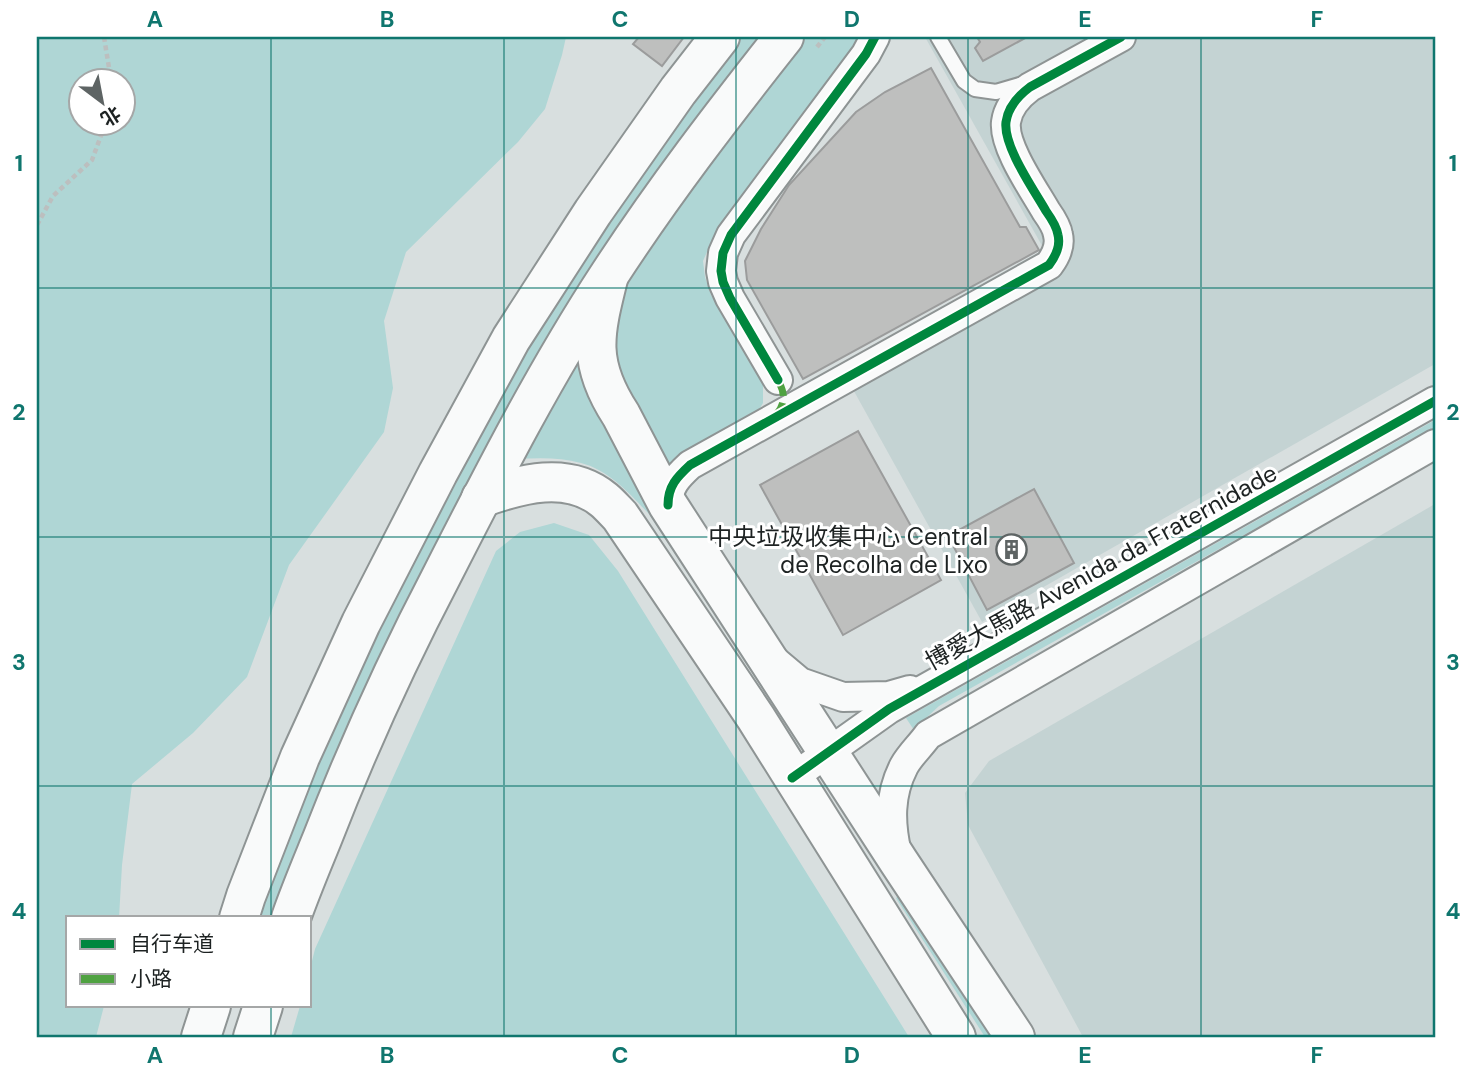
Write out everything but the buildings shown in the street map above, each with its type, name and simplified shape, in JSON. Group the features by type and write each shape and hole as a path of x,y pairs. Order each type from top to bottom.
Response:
{"main road":[{"path":"240,916 300,757 361,623 511,339 593,212 678,91 720,37"},
{"path":"292,916 344,782 405,646 551,369 608,276 714,126 800,42"},
{"path":"608,276 598,318 596,357 613,402 668,505 1015,1037"},
{"path":"481,498 536,482 564,484 581,487 603,499 620,516 756,718 956,1037"},
{"path":"201,1037 211,1007"},
{"path":"253,1037 263,1007"}],"street":[{"path":"778,380 730,298 721,271 723,253 731,235 866,54 875,37"},
{"path":"668,505 671,484 690,465 1049,265 1056,256 1059,236 1007,137 1006,123 1011,106 1020,94 1048,76 1121,37"},
{"name":"博愛大馬路 Avenida da Fraternidade","path":"792,778 889,709 1435,401"},
{"path":"899,862 891,829 893,796 905,764 929,735 1435,444"},
{"name":"博愛大馬路 Avenida da Fraternidade","path":"766,653 800,682 843,696 888,696 933,684"}],"lane":[{"path":"939,37 964,81 975,89 996,92 1048,76"}],"path":[{"path":"104,37 109,66"},
{"path":"800,42 825,37"},
{"path":"37,225 53,196 92,160 101,136"}],"shaded area":[{"path":"37,37 566,37 545,109 518,142 406,252 384,321 393,388 384,432 289,565 247,677 193,733 132,784 119,916 66,916 66,1007 104,1007 96,1037 37,1037"},
{"path":"742,37 764,37 704,115 276,916 261,916 297,817 329,742 412,564 496,402 550,308 656,151"},
{"path":"807,37 859,38 713,238 703,261 711,295 763,379 763,403 757,413 661,470 622,406 610,343 624,280"},
{"path":"925,37 1435,37 1435,364 982,622 840,366 1045,251"},
{"path":"579,350 778,692 769,698 649,514 627,491 601,471 581,463 541,458 516,459"},
{"path":"1435,420 1435,428 939,706 925,719 916,733 906,718"},
{"path":"1435,504 1435,1037 1083,1037 968,825 965,793 989,761"},
{"path":"554,523 589,535 618,571 909,1037 291,1037 300,1007 312,1007 312,961 315,949 496,551 520,532"},
{"path":"901,893 992,1037 985,1037 896,898"}],"marked path":[{"path":"776,415 782,406 783,398 778,380"}],"cycle path":[{"path":"778,380 723,282 723,253 731,235 866,54 875,37"},
{"path":"668,505 674,482 690,465 1049,265 1058,248 1059,239 1053,223 1014,155 1006,132 1007,117 1014,102 1030,87 1121,37"},
{"path":"792,778 889,709 1435,401"}],"place":[{"name":"中央垃圾收集中心 Central de Recolha de Lixo","path":"1011,550"}]}
